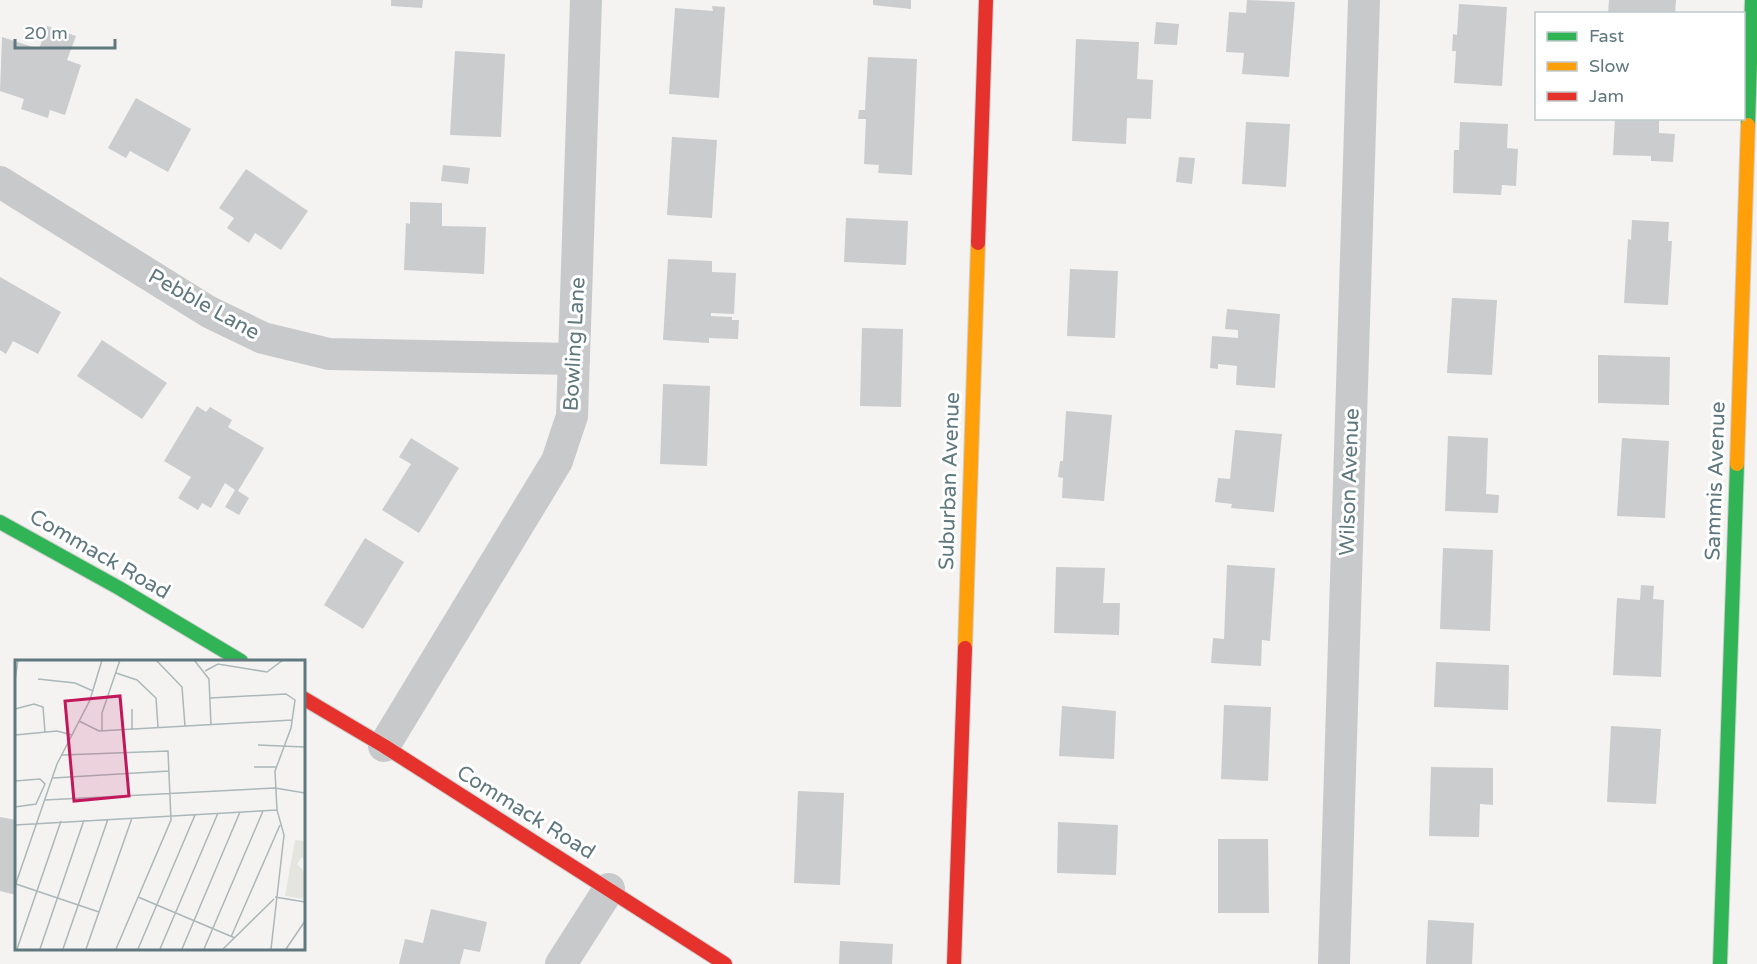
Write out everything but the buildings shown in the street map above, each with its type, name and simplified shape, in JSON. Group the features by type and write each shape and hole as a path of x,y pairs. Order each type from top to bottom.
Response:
{"street":[{"name":"Bowling Lane","path":"384,746 557,461 572,416 586,0"},
{"name":"Suburban Avenue","path":"954,964 986,0"},
{"name":"Wilson Avenue","path":"1334,964 1364,0"},
{"name":"Sammis Avenue","path":"1720,964 1752,0"},
{"name":"Pebble Lane","path":"0,182 209,312 262,338 329,354 574,359"},
{"name":"Commack Road","path":"0,522 119,588 239,660"},
{"name":"Commack Road","path":"304,699 384,746 725,964"},
{"path":"561,964 609,889"}],"traffic: fast":[{"path":"1748,125 1752,0"},
{"path":"1720,964 1737,464"},
{"path":"0,522 119,588 239,660"}],"traffic: slow":[{"path":"1737,464 1748,125"},
{"path":"965,648 978,243"}],"traffic: jam":[{"path":"978,243 986,0"},
{"path":"954,964 965,648"},
{"path":"304,699 384,746 725,964"}]}
